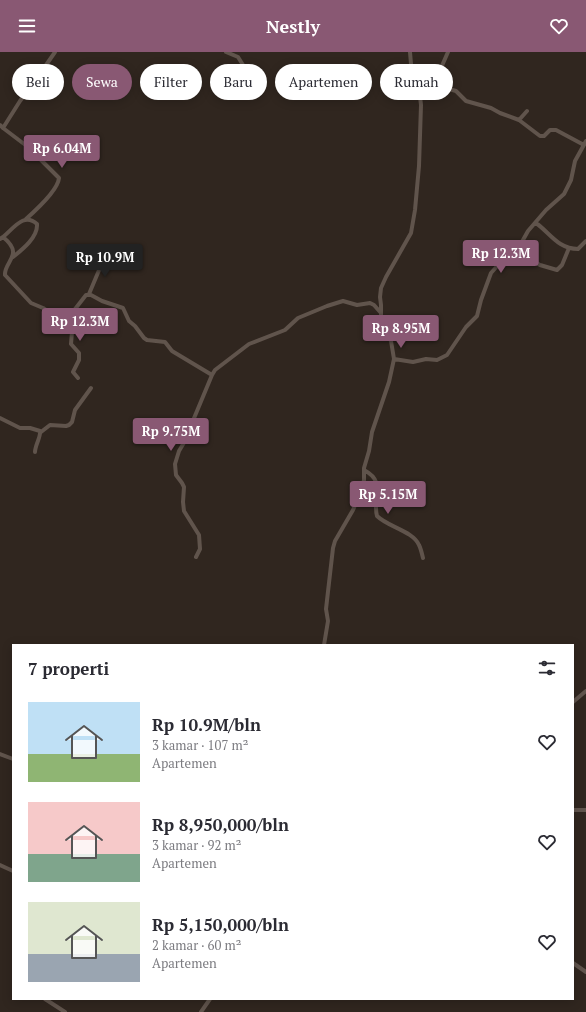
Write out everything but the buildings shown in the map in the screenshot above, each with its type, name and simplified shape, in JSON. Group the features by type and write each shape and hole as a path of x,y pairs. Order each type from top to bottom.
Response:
{"street":[{"path":"13,257 9,243 2,238 43,203 57,186 59,178 32,150 1,127 55,52"},
{"path":"226,52 238,57 242,64"},
{"path":"410,52 412,64"},
{"path":"443,64 448,52"},
{"path":"394,359 413,362 426,359 437,360 445,356 466,327 476,318 491,273 500,263 514,258 524,238 546,210 564,194 571,180 575,161 585,143 556,130 550,130 544,136 540,136 519,120 500,113 492,108 466,101 457,91 453,90"},
{"path":"324,644 328,621 326,609 333,548 360,494 372,432 387,389 394,359 391,341 382,326 380,297 381,288 408,238 412,226 420,154 420,100"},
{"path":"519,120 527,111"},
{"path":"26,219 37,223 38,226 36,232 24,249 13,257 6,269 5,274 6,277 31,303 43,308 61,320 72,332 71,344 79,353 79,360 73,372 78,378"},
{"path":"536,223 546,230 555,241 569,248 578,248 586,241"},
{"path":"518,252 540,265 557,270 562,265 569,248"},
{"path":"61,320 72,312 82,298 89,294 105,256"},
{"path":"89,294 102,301 123,308 128,319 147,340 165,342 172,351 212,374"},
{"path":"196,557 200,550 199,535 184,511 184,487 176,475 175,462 187,438 212,374 249,344 285,330 298,318 321,308 346,301 357,304 372,304 381,313"},
{"path":"35,452 36,443 41,432 50,425 70,425 75,410 91,388"},
{"path":"0,418 18,428 37,429 41,432"},
{"path":"364,470 374,476 376,484 376,516 385,523 413,537 419,545 423,558"},
{"path":"574,701 586,691"},
{"path":"0,754 12,759"},
{"path":"574,810 586,810"},
{"path":"0,865 12,871"},
{"path":"574,964 586,972"},
{"path":"47,1000 65,1012"},
{"path":"201,1012 209,1000"}]}
